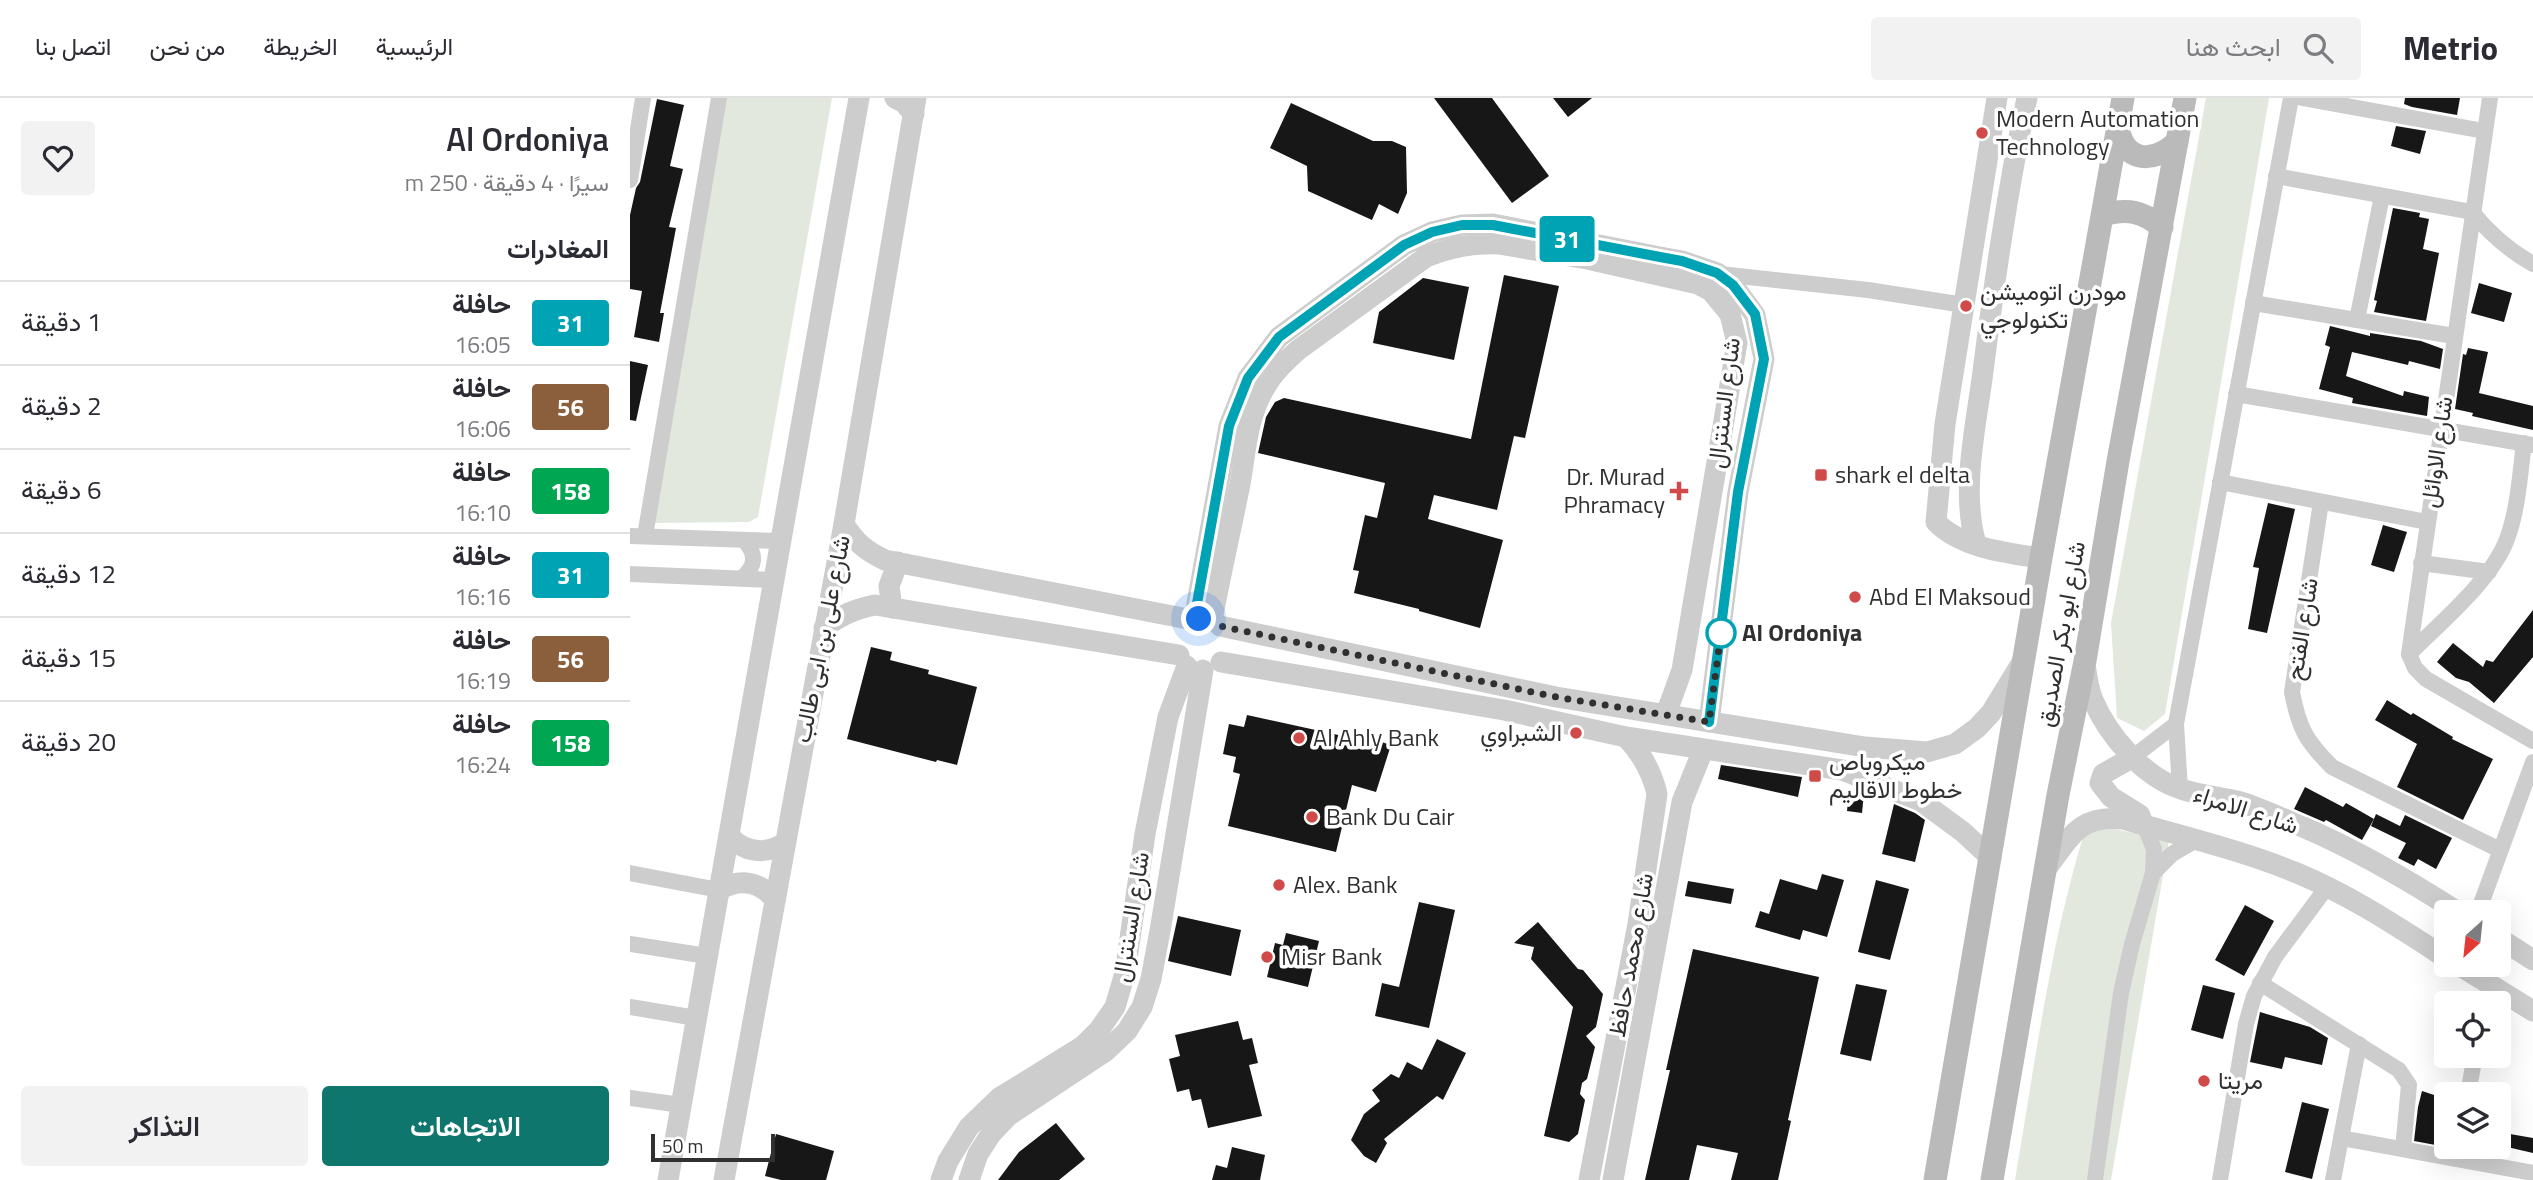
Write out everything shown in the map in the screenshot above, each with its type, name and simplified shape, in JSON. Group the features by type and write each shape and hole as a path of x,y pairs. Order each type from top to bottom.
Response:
{"main road":[{"name":"شارع ابو بكر الصديق","path":"1935,1180 2123,98"},
{"name":"شارع ابو بكر الصديق","path":"1992,1180 2070,730 2085,660 2118,461 2185,98"},
{"path":"2118,127 2123,145 2140,156 2150,158 2160,155 2177,142"},
{"path":"2102,215 2134,211 2149,216 2162,227"}],"street":[{"path":"630,180 643,98"},
{"path":"719,98 638,536 780,541"},
{"path":"895,98 915,106"},
{"path":"1997,98 1945,425 1936,522 1945,532 1976,544 2041,558"},
{"path":"1976,544 1970,525 1969,496 1975,428 2002,228 2027,98"},
{"path":"2180,789 2176,724 2291,98"},
{"path":"2302,98 2394,106 2484,131"},
{"name":"شارع الاوائل","path":"2409,654 2490,98"},
{"path":"668,1180 780,541 861,100"},
{"name":"شارع على بن ابى طالب","path":"724,1180 844,524 915,106"},
{"path":"2276,176 2472,212 2491,235 2533,264"},
{"path":"2357,320 2382,196"},
{"path":"1977,224 2002,228"},
{"name":"شارع السنترال","path":"1204,622 1216,548 1229,426 1248,378 1279,337 1404,245 1432,232 1462,225 1493,225 1682,261 1717,273 1745,299 1755,314 1764,359 1738,492 1709,722"},
{"name":"شارع السنترال","path":"1216,548 1240,483 1248,431 1255,408 1280,366 1426,257 1449,248 1474,243 1511,246 1684,279 1711,291 1730,314 1737,343 1682,670 1667,714"},
{"path":"1717,273 1868,290 1964,305"},
{"path":"2253,303 2454,336"},
{"path":"2236,394 2529,444 2513,520 2500,556 2489,572 2409,654 2415,668 2426,678 2533,741"},
{"path":"1724,420 1751,425"},
{"path":"2220,482 2427,522"},
{"name":"شارع الفتح","path":"2321,502 2292,692 2298,721 2311,747 2332,767 2500,850"},
{"path":"844,524 853,540 866,552 885,561 1204,622 1556,697 1865,747 1927,752 1955,744 1977,728 1991,713 2026,656"},
{"path":"742,578 751,571 754,560 752,549 744,540"},
{"path":"892,608 889,586 898,562"},
{"path":"2421,563 2489,572"},
{"path":"630,574 774,580"},
{"path":"824,628 857,608 875,605 1197,663 1504,710 1626,737 1842,770 1908,795 1950,822 1991,858"},
{"path":"1204,622 1227,638 1227,653 1197,663 1177,636 1186,624 1204,622"},
{"name":"شارع الامراء","path":"2085,660 2091,698 2105,723 2133,757 2150,772 2180,789 2244,803 2304,827 2363,855 2438,900"},
{"name":"شارع السنترال","path":"969,1180 978,1154 990,1134 1008,1116 1106,1051 1127,1031 1142,1007 1151,979 1160,931 1192,729 1197,663"},
{"name":"شارع السنترال","path":"941,1180 948,1161 970,1127 999,1098 1083,1046 1099,1030 1115,1007 1125,973 1144,834 1168,717 1197,663"},
{"path":"1504,710 1508,686"},
{"path":"2095,1180 2122,993 2132,944 2153,873 2154,849 2140,815 2111,797 2100,783 2103,774 2133,757 2176,724"},
{"path":"1166,730 1192,729"},
{"path":"1774,760 1778,733"},
{"name":"شارع محمد حافظ","path":"1589,1180 1638,924 1657,794 1653,777 1637,749 1626,737"},
{"name":"شارع محمد حافظ","path":"1613,1180 1682,802 1703,750"},
{"path":"2482,900 2533,762"},
{"name":"شارع الامراء","path":"2046,869 2072,834 2087,822 2104,817 2144,825 2245,854 2297,873 2348,898 2434,951"},
{"path":"729,836 736,844 755,851 766,851 785,843"},
{"path":"2153,873 2172,854 2196,840"},
{"path":"630,873 719,890 728,884 749,882 768,892 775,900"},
{"path":"2220,1180 2246,1024 2260,983 2275,957 2327,887"},
{"path":"1131,927 1160,931"},
{"path":"630,944 707,956"},
{"path":"2511,946 2533,960"},
{"path":"2474,977 2492,991"},
{"path":"2260,983 2391,1064 2409,1085 2403,1149"},
{"path":"2511,1002 2533,1011"},
{"path":"630,1007 696,1018"},
{"path":"2333,1180 2359,1044"},
{"path":"630,1098 681,1105"},
{"path":"2341,1139 2403,1149 2434,1151"},
{"path":"2485,1159 2533,1172"}],"shaded area":[{"path":"724,98 832,98 758,517 749,522 652,523"},
{"path":"2206,98 2269,98 2165,714 2144,731 2117,718 2111,623"},
{"path":"2114,829 2169,840 2111,1180 2015,1180 2044,1004 2062,916 2085,830"}],"building":[{"path":"1434,98 1492,98 1549,176 1512,203"},
{"path":"1553,98 1592,98 1568,117"},
{"path":"2405,98 2460,98 2457,115 2412,107 2404,104"},
{"path":"657,99 684,105 670,166 683,169 669,227 676,228 660,313 664,313 659,342 634,337 642,291 630,289 630,215 640,182"},
{"path":"1291,103 1373,141 1392,141 1406,147 1407,193 1398,214 1379,204 1372,220 1308,191 1307,166 1270,148"},
{"path":"2396,126 2426,131 2420,154 2391,146"},
{"path":"2393,208 2420,213 2419,217 2429,219 2423,249 2439,253 2426,321 2374,312 2377,301 2374,300"},
{"path":"1504,275 1559,286 1525,438 1514,436 1497,510 1434,495 1428,519 1503,540 1480,628 1354,593 1359,571 1353,570 1365,515 1377,518 1385,483 1258,453 1266,417 1275,402 1284,398 1471,439"},
{"path":"1423,278 1469,287 1454,360 1373,343 1379,312"},
{"path":"2479,283 2512,293 2504,322 2471,313"},
{"path":"2330,326 2370,336 2370,333 2421,341 2443,349 2440,369 2409,361 2408,365 2352,352 2346,376 2403,396 2404,391 2429,397 2427,416 2352,403 2353,398 2319,389 2330,347 2325,345"},
{"path":"2468,348 2488,352 2479,393 2533,406 2533,430 2472,416 2473,413 2455,409 2463,354 2466,355"},
{"path":"630,361 648,365 636,421 630,420"},
{"path":"2268,503 2295,509 2267,633 2248,629 2259,568 2253,567"},
{"path":"2383,525 2407,532 2394,572 2371,565"},
{"path":"2533,610 2533,657 2494,703 2469,682 2456,678 2437,662 2453,643 2483,667 2486,660 2493,662"},
{"path":"871,647 892,652 890,660 929,670 928,674 977,687 957,765 847,739"},
{"path":"2387,700 2453,737 2452,739 2493,759 2463,820 2397,787 2417,744 2375,720"},
{"path":"1247,715 1391,745 1376,792 1352,785 1336,852 1228,826 1240,774 1233,772 1236,757 1223,754 1229,724 1244,727"},
{"path":"1721,765 1802,777 1798,797 1718,779"},
{"path":"2305,787 2343,807 2346,803 2374,819 2362,840 2326,820 2324,822 2294,809"},
{"path":"1849,790 1864,793 1862,813 1847,811"},
{"path":"1894,804 1925,820 1915,862 1882,854"},
{"path":"2376,814 2400,826 2405,815 2452,838 2436,869 2418,859 2414,866 2398,858 2406,843 2371,826"},
{"path":"1822,874 1844,880 1827,937 1803,930 1800,940 1755,927 1760,911 1769,914 1780,879 1817,890"},
{"path":"1876,880 1909,889 1890,960 1858,952"},
{"path":"1688,881 1734,889 1731,904 1685,896"},
{"path":"1419,902 1455,910 1429,1028 1375,1016 1382,983 1399,987"},
{"path":"2245,905 2274,921 2244,976 2215,960"},
{"path":"1178,916 1241,930 1231,976 1168,961"},
{"path":"1538,922 1603,994 1596,1027 1586,1036 1595,1047 1587,1079 1582,1083 1580,1094 1585,1100 1578,1134 1569,1142 1544,1136 1573,1007 1531,959 1534,947 1514,943"},
{"path":"1286,933 1319,941 1308,987 1267,977 1275,943 1283,945"},
{"path":"1693,949 1819,977 1778,1180 1731,1180 1738,1153 1697,1145 1689,1180 1645,1180"},
{"path":"1856,984 1887,990 1871,1061 1840,1054"},
{"path":"2203,985 2235,993 2223,1039 2191,1030"},
{"path":"2260,1012 2310,1027 2328,1038 2322,1065 2285,1057 2282,1069 2250,1062"},
{"path":"1238,1021 1243,1040 1252,1038 1258,1063 1249,1065 1262,1116 1208,1128 1201,1099 1192,1101 1189,1089 1177,1092 1169,1059 1180,1056 1175,1035"},
{"path":"1437,1039 1466,1053 1443,1100 1437,1096 1384,1139 1387,1143 1376,1163 1364,1156 1351,1140 1364,1114 1380,1101 1372,1090 1391,1074 1399,1078 1407,1062 1422,1070"},
{"path":"2422,1091 2434,1095 2434,1145 2414,1141"},
{"path":"2302,1102 2329,1109 2312,1179 2285,1172"},
{"path":"1056,1123 1085,1159 1059,1180 998,1180 1019,1152"},
{"path":"776,1134 834,1151 826,1180 781,1180 765,1176"},
{"path":"2511,1134 2533,1138 2533,1153 2511,1148"},
{"path":"1232,1147 1265,1155 1260,1180 1212,1180 1216,1165 1227,1168"}],"bus line":[{"name":"31","path":"1194,620 1229,426 1248,378 1279,337 1404,245 1432,232 1462,225 1493,225 1682,261 1717,273 1745,299 1755,314 1764,359 1738,492 1709,722"}],"place":[{"name":"Modern Automation Technology","path":"1982,133"},
{"name":"مودرن اتوميشن تكنولوجي","path":"1966,306"},
{"name":"shark el delta","path":"1821,475"},
{"name":"Dr. Murad Phramacy","path":"1679,491"},
{"name":"Abd El Maksoud","path":"1855,597"},
{"name":"Al Ordoniya","path":"1721,633"},
{"name":"الشبراوي","path":"1576,733"},
{"name":"Al Ahly Bank","path":"1299,738"},
{"name":"ميكروباص خطوط الاقاليم","path":"1815,776"},
{"name":"Bank Du Cair","path":"1312,817"},
{"name":"Alex. Bank","path":"1279,885"},
{"name":"Misr Bank","path":"1267,957"},
{"name":"مريتا","path":"2204,1081"}],"route":[{"path":"1199,619 1207,619 1220,626 1556,697 1709,722 1721,633"}]}
